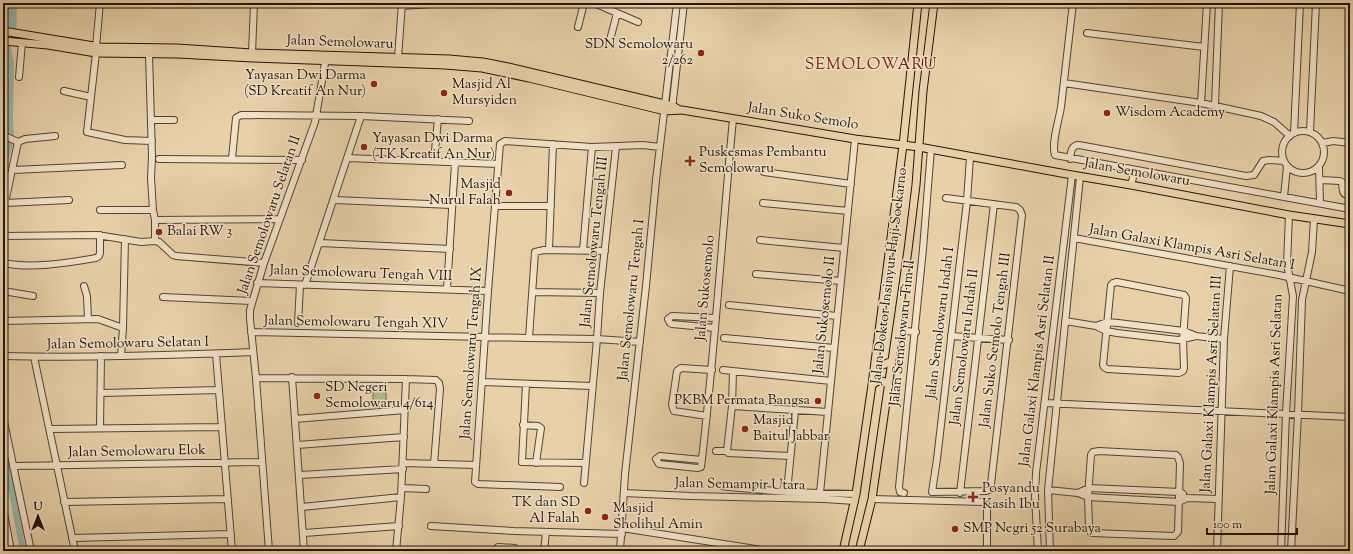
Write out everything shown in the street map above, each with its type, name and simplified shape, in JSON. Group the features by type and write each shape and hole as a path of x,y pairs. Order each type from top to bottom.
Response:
{"main road":[{"name":"Jalan Doktor Insinyur Haji Soekarno","path":"843,551 856,498 872,385 903,145 918,3"},
{"name":"Jalan Doktor Insinyur Haji Soekarno","path":"859,551 872,499 909,242 923,91 934,3"},
{"name":"Jalan Semolowaru","path":"5,31 96,50 252,53 446,65 482,65"},
{"name":"Jalan Semolowaru","path":"4,41 149,54 177,51 326,58 448,59 482,65 530,78 669,108"},
{"name":"Jalan Suko Semolo","path":"669,108 855,139 919,147"},
{"name":"Jalan Semolowaru","path":"919,147 1072,175 1133,177 1289,215 1350,224"},
{"path":"875,361 883,365 892,361"},
{"path":"872,385 875,382 881,381 887,383 889,386"}],"street":[{"path":"100,3 92,97 86,132 125,140 152,141"},
{"path":"252,53 254,3"},
{"path":"398,58 402,4 445,3"},
{"path":"578,27 584,3"},
{"path":"594,3 638,22"},
{"path":"669,108 677,3"},
{"path":"669,108 684,3"},
{"path":"1073,3 1064,83 1054,150 1057,156 1133,177 1284,197 1350,210"},
{"path":"1201,103 1207,3"},
{"path":"1215,106 1219,3"},
{"path":"1292,135 1300,3"},
{"path":"1310,132 1316,3"},
{"path":"610,40 617,13"},
{"path":"1087,33 1204,47"},
{"path":"19,77 22,43"},
{"path":"149,54 152,141 151,178 155,220 155,241"},
{"name":"Jalan Semolowaru Selatan II","path":"269,551 250,319 252,301 264,263 314,127 326,58"},
{"path":"1064,83 1201,103 1261,116 1274,122 1292,135"},
{"path":"64,91 92,97"},
{"name":"Jalan Semolowaru Tengah I","path":"620,550 624,493 660,146 669,108"},
{"path":"232,158 236,118 238,116 361,116 469,121"},
{"path":"298,323 302,285 320,243 361,116"},
{"path":"434,161 438,119"},
{"name":"Jalan Sukosemolo","path":"702,460 712,370 733,119"},
{"path":"151,120 174,120"},
{"path":"1070,159 1072,147 1074,145 1079,145 1246,176 1254,175 1263,161 1269,160 1286,163 1297,172 1303,174 1309,173 1319,167 1325,155 1322,143 1317,136 1310,132 1302,131 1292,135 1286,140 1282,150 1286,163 1284,197"},
{"path":"3,136 16,141 55,136"},
{"name":"Jalan Sukosemolo II","path":"820,493 855,139"},
{"path":"3,212 13,170 16,141"},
{"name":"Jalan Semolowaru Tengah IX","path":"553,144 504,142 500,144 475,482 477,484 560,487"},
{"path":"1322,143 1350,143"},
{"path":"549,250 553,144 592,147 643,145 660,146"},
{"path":"583,250 592,147"},
{"name":"Jalan Semolowaru Tengah III","path":"584,483 600,293 616,147"},
{"name":"Jalan Semolowaru Tim II","path":"904,493 900,492 899,487 916,332 931,149"},
{"name":"Jalan Semolowaru Indah I","path":"932,492 967,201 970,157"},
{"path":"159,159 232,158 302,160"},
{"path":"347,158 498,164"},
{"path":"447,289 455,163"},
{"path":"13,170 122,165"},
{"path":"1319,167 1321,180 1320,203"},
{"path":"764,172 850,184"},
{"name":"Jalan Galaxi Klampis Asri Selatan II","path":"1038,551 1036,481 1072,175"},
{"name":"Jalan Galaxi Klampis Asri Selatan II","path":"1050,551 1048,490 1080,176"},
{"path":"1321,180 1342,182 1343,192 1345,195 1350,196"},
{"name":"Jalan Suko Semolo Tengah III","path":"932,492 960,493 986,491 990,488 1009,340 1022,215 1020,210 1016,207 946,198"},
{"path":"5,203 69,200"},
{"path":"334,200 452,205"},
{"path":"763,203 848,211"},
{"name":"Jalan Semolowaru Indah II","path":"960,493 994,204"},
{"path":"495,206 551,206"},
{"path":"100,210 153,210"},
{"name":"Jalan Galaxi Klampis Asri Selatan","path":"1281,551 1286,413 1293,296 1286,264 1289,215"},
{"path":"155,220 280,219"},
{"name":"Jalan Galaxi Klampis Asri Selatan","path":"1292,551 1302,300 1312,252 1314,219"},
{"path":"1067,220 1075,221"},
{"path":"3,236 56,234 100,235 146,242 159,242 176,256 264,263"},
{"path":"3,263 52,265 96,258 100,254 100,235"},
{"name":"Jalan Galaxi Klampis Asri Selatan I","path":"1074,238 1306,280 1350,291"},
{"path":"121,356 126,239"},
{"path":"760,240 844,248"},
{"path":"320,243 450,248"},
{"path":"529,338 533,292 534,253 540,250 605,251"},
{"name":"Jalan Galaxi Klampis Asri Selatan III","path":"1217,551 1224,339 1230,266"},
{"path":"756,274 841,281"},
{"path":"1117,282 1184,295 1186,298 1184,368 1181,372 1107,369 1103,365 1106,331 1111,286 1113,283 1117,282"},
{"name":"Jalan Semolowaru Tengah VIII","path":"257,283 488,291"},
{"path":"84,286 87,296 88,319"},
{"path":"3,291 33,296"},
{"path":"533,292 600,293"},
{"path":"164,297 252,301"},
{"path":"729,305 837,316"},
{"path":"715,328 672,324 668,319 672,316 716,318"},
{"path":"3,321 98,319 123,328"},
{"path":"1065,322 1096,326 1106,331 1184,340 1196,336"},
{"path":"1096,326 1107,322 1184,331 1196,336 1224,339"},
{"path":"896,330 916,332"},
{"name":"Jalan Semolowaru Tengah XIV","path":"251,332 485,338 597,339 640,342"},
{"path":"951,336 1009,340"},
{"path":"724,338 834,348"},
{"name":"Jalan Semolowaru Selatan I","path":"3,356 121,356 253,352"},
{"path":"216,354 232,551"},
{"path":"100,428 102,393 101,356"},
{"path":"34,357 75,551"},
{"path":"707,416 676,412 673,410 672,405 678,369 712,370"},
{"path":"723,370 831,381"},
{"path":"733,371 732,406 728,450 730,454 790,456"},
{"path":"292,377 300,475 304,551"},
{"path":"256,378 292,377 434,380 439,383 440,389 434,464"},
{"path":"396,551 402,497 406,379"},
{"path":"483,382 592,386"},
{"path":"526,384 522,462 585,463"},
{"path":"102,393 218,390"},
{"path":"1045,403 1350,417"},
{"path":"732,406 828,412"},
{"path":"295,418 405,410"},
{"path":"787,492 795,410"},
{"path":"3,417 31,551"},
{"path":"523,425 538,426 541,428 536,463"},
{"path":"50,428 221,427"},
{"path":"297,445 404,437"},
{"path":"716,451 728,450"},
{"path":"1099,451 1176,455 1179,458 1180,463 1180,492 1178,532 1174,536 1090,532 1088,488 1091,455 1093,452 1099,451"},
{"path":"660,456 702,460 701,467 698,468 659,464 656,459 660,456"},
{"name":"Jalan Semolowaru Elok","path":"13,466 262,462"},
{"path":"300,475 434,464 476,465"},
{"path":"723,486 787,492 820,493 856,498"},
{"path":"402,488 426,489"},
{"path":"1078,493 1088,488 1180,492 1187,498"},
{"path":"1048,490 1078,493 1088,496 1179,502 1187,498 1218,499"},
{"name":"Jalan Semampir Utara","path":"624,493 691,496 856,498"},
{"path":"302,507 402,497"},
{"path":"64,502 228,499"},
{"path":"872,499 984,502 987,510 987,551"},
{"path":"3,508 5,526 11,551"},
{"path":"304,533 399,526"},
{"path":"431,526 546,532 622,531 769,551"},
{"path":"544,551 546,532"},
{"path":"72,538 231,534"},
{"path":"496,551 498,547 514,548 516,551"},
{"path":"620,550 630,551"}],"green space":[{"path":"373,386 386,386 386,407 373,407"}],"waterway":[{"path":"11,3 11,27"},
{"path":"3,168 11,140 11,63 8,48"},
{"path":"3,446 23,551"}],"place":[{"name":"SDN Semolowaru 2/262","path":"701,53"},
{"name":"Yayasan Dwi Darma (SD Kreatif An Nur)","path":"374,84"},
{"name":"Masjid Al Mursyiden","path":"444,93"},
{"name":"Wisdom Academy","path":"1107,113"},
{"name":"Yayasan Dwi Darma (TK Kreatif An Nur)","path":"364,147"},
{"name":"Puskesmas Pembantu Semolowaru","path":"690,161"},
{"name":"Masjid Nurul Falah","path":"509,193"},
{"name":"Balai RW 3","path":"159,232"},
{"name":"SD Negeri Semolowaru 4/614","path":"317,396"},
{"name":"PKBM Permata Bangsa","path":"818,401"},
{"name":"Masjid Baitul Jabbar","path":"745,429"},
{"name":"Posyandu Kasih Ibu","path":"973,497"},
{"name":"TK dan SD Al Falah","path":"588,511"},
{"name":"Masjid Sholihul Amin","path":"605,517"},
{"name":"SMP Negri 52 Surabaya","path":"955,529"}],"district":[{"name":"SEMOLOWARU","path":"871,65"}]}
